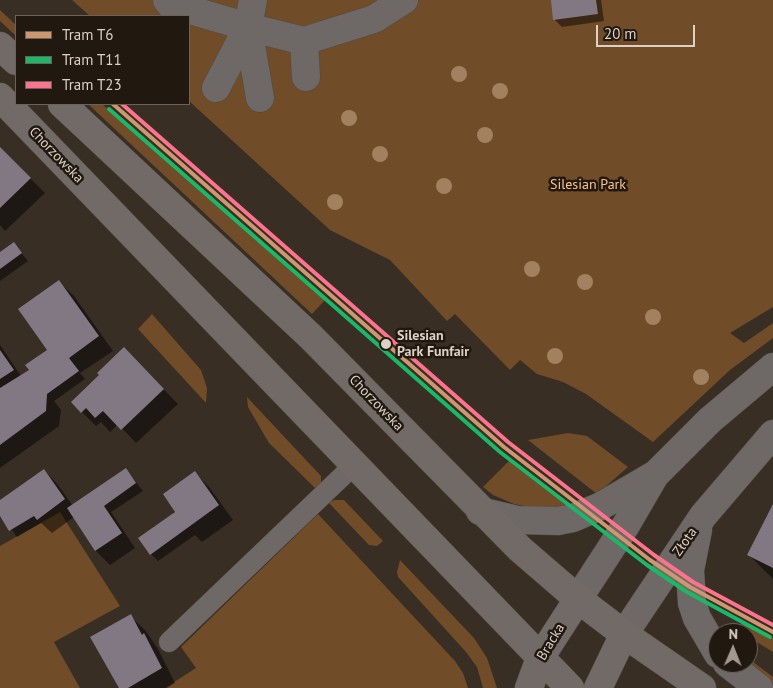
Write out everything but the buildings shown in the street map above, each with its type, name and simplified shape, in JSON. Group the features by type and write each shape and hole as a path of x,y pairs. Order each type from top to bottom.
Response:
{"main road":[{"path":"0,46 15,60"},
{"name":"Chorzowska","path":"0,97 570,688"},
{"name":"Chorzowska","path":"63,105 311,337 480,511 520,549 578,599 624,634 702,688"},
{"name":"Bracka","path":"529,688 540,658 578,599"},
{"name":"Złota","path":"598,688 624,634"}],"street":[{"path":"216,88 248,28 253,0"},
{"path":"165,7 304,41 377,28 404,0"},
{"path":"248,28 260,98"},
{"path":"304,41 306,77"},
{"path":"578,599 656,474 710,420 773,367"},
{"name":"Złota","path":"624,634 701,519 773,434"},
{"path":"480,511 518,520 558,521 574,518 602,506 656,474"},
{"path":"701,519 690,570 692,603 696,618 708,638"},
{"path":"740,673 759,688"}],"lane":[{"path":"169,642 354,466"}],"green space":[{"name":"Silesian Park","path":"72,0 773,0 773,307 730,333 744,343 773,323 773,338 730,370 653,442 586,394 563,382 537,374 520,360 510,370 455,314 447,321 390,260 330,230 190,102 190,15 89,15"},
{"path":"0,10 15,24 15,35 0,21"},
{"path":"89,105 103,105 326,299 312,314"},
{"path":"152,314 201,370 207,388 206,403 138,329"},
{"path":"247,397 321,476 321,484 315,488 269,443 248,407"},
{"path":"568,433 587,436 628,467 597,494 528,440"},
{"path":"511,459 570,507 529,507 514,504 493,495 483,487"},
{"path":"344,500 383,541 377,546 369,545 328,502"},
{"path":"60,512 120,606 54,642 80,688 0,688 0,546"},
{"path":"318,514 455,661 463,673 468,688 165,688 196,668 181,647"},
{"path":"400,560 474,638 487,658 497,688 483,688 477,667 466,652 398,577 397,572"},
{"path":"758,630 773,638 773,652 758,643"},
{"path":"758,666 773,677 773,688 758,673"}],"tram line":[{"name":"T6","path":"114,105 504,447 650,560 690,587 773,632"},
{"name":"T23","path":"123,105 508,442 654,555 693,582 773,625"},
{"name":"T11","path":"109,109 500,452 647,565 687,592 770,637"}],"place":[{"name":"Silesian Park Funfair","path":"386,344"}]}
